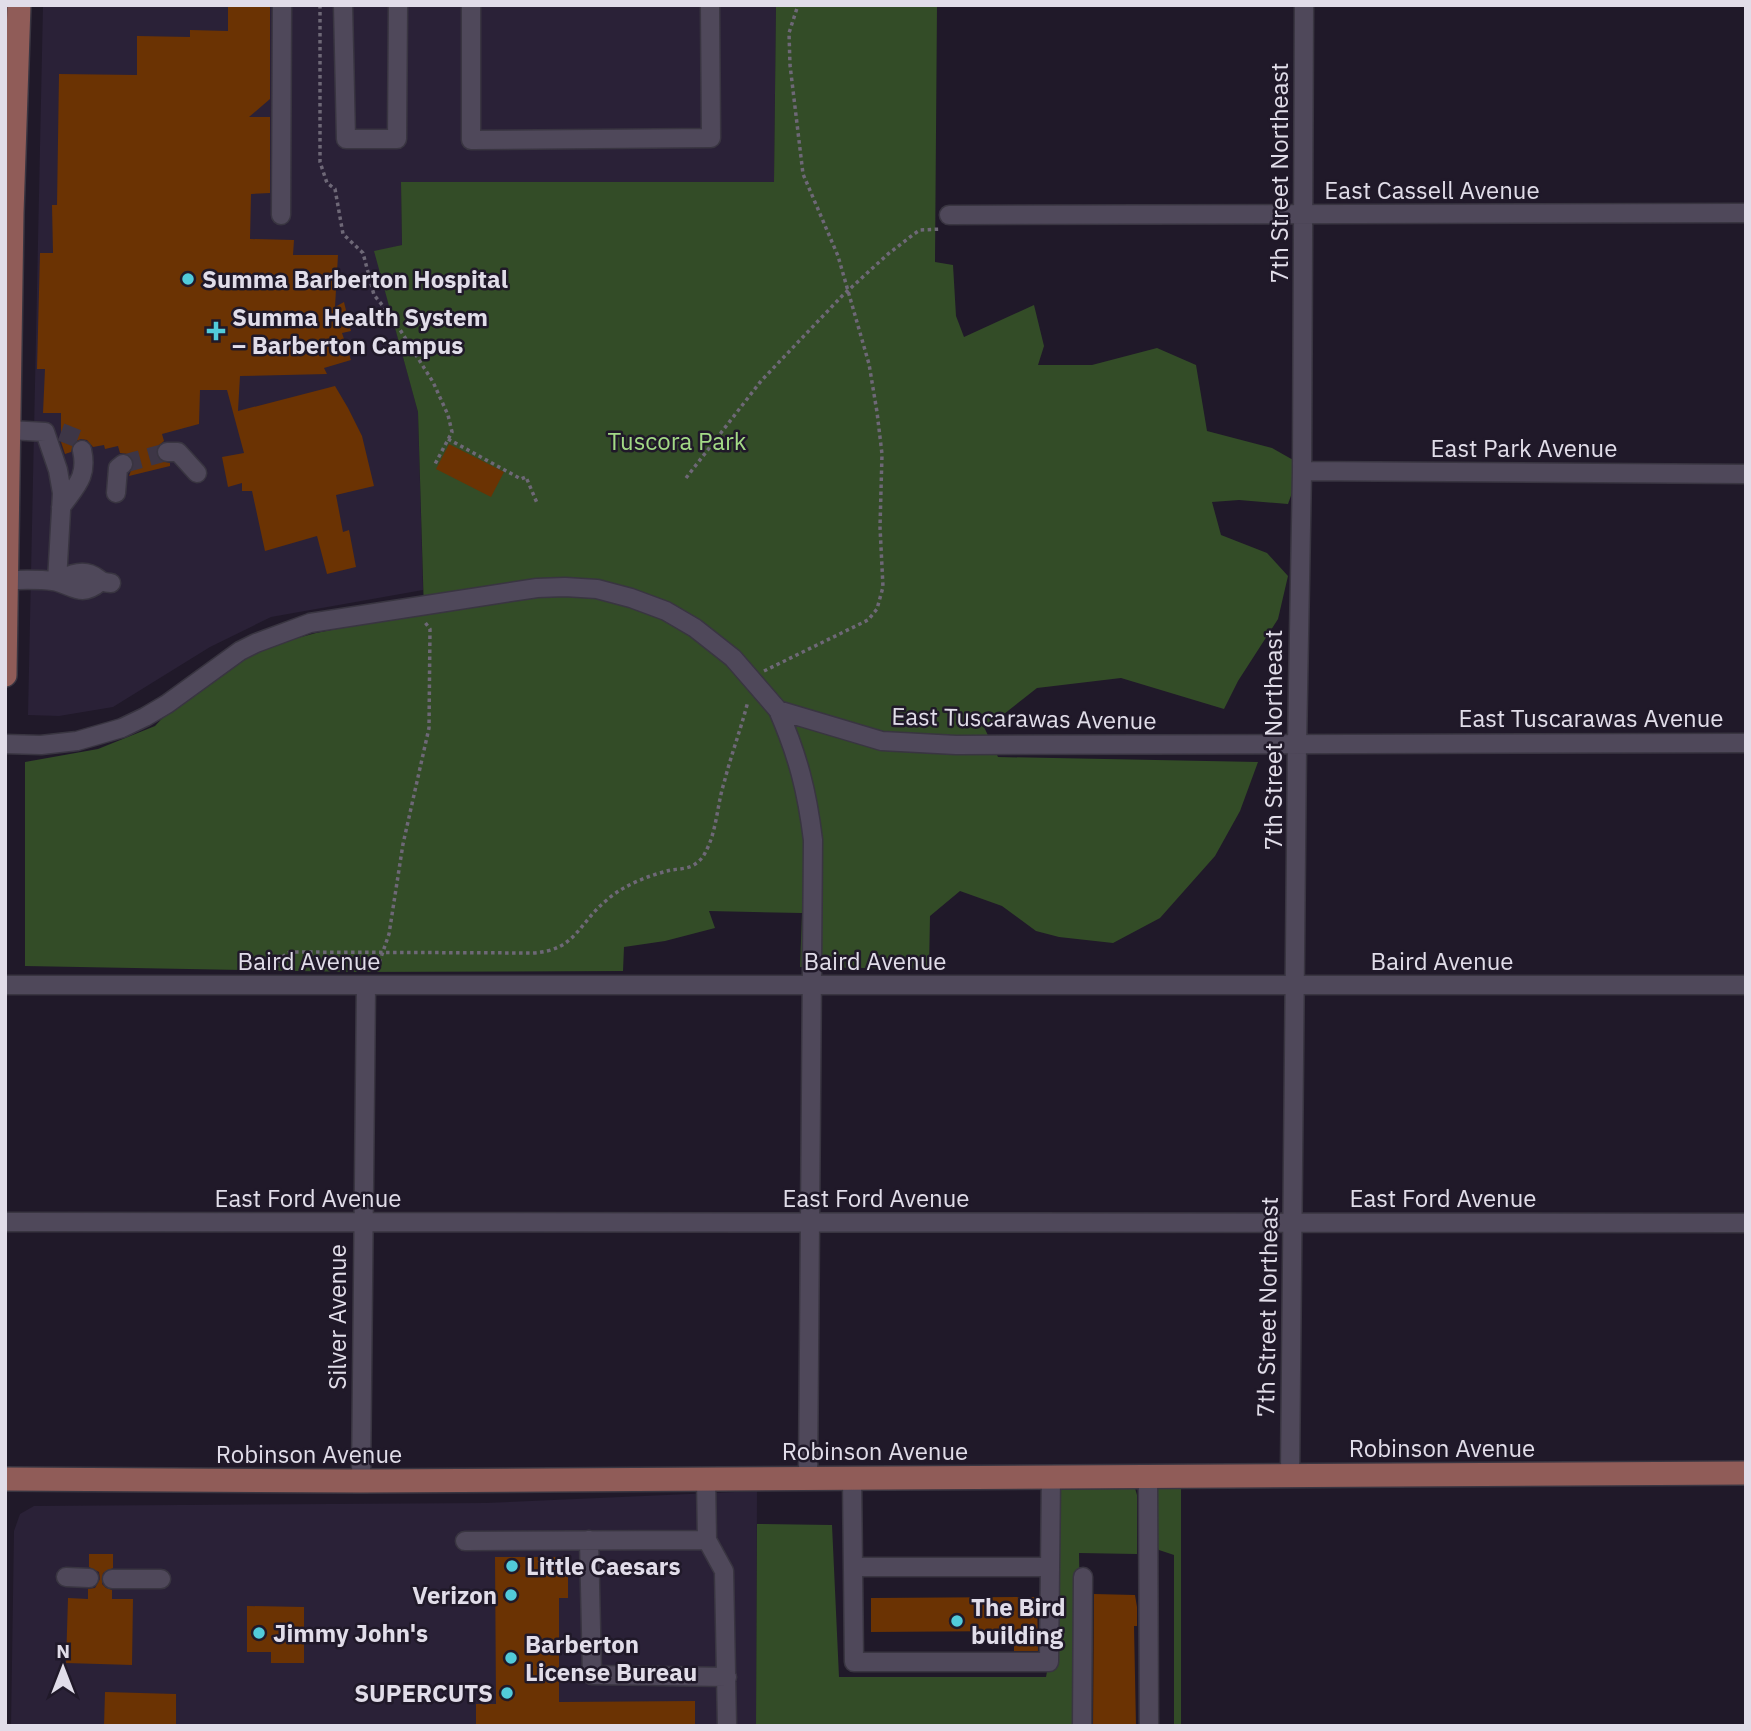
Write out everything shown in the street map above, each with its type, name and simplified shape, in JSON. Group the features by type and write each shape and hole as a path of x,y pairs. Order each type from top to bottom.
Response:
{"main road":[{"path":"5,675 9,213 19,5"},
{"name":"Robinson Avenue","path":"5,1479 361,1481 1746,1473"}],"street":[{"path":"281,215 282,5"},
{"path":"343,5 346,139 397,139 398,5"},
{"path":"471,5 471,140 711,138 710,5"},
{"name":"7th Street Northeast","path":"1290,1475 1302,471 1304,5"},
{"name":"East Cassell Avenue","path":"948,222 1302,214 1746,213"},
{"path":"9,430 53,432 62,493 57,582"},
{"path":"61,507 79,482 86,466 82,450"},
{"path":"167,452 178,452 197,473"},
{"path":"116,493 118,468 123,464"},
{"name":"East Park Avenue","path":"1302,471 1746,474"},
{"path":"7,580 57,582 73,574 90,574 106,583"},
{"path":"5,744 41,745 100,736 145,717 256,643 310,624 537,588 597,590 631,598 666,611 695,628 733,658 778,710 804,781 813,840 807,1478"},
{"name":"East Tuscarawas Avenue","path":"778,710 881,741 919,744 1746,743"},
{"name":"Baird Avenue","path":"5,985 1746,985"},
{"name":"Silver Avenue","path":"361,1481 363,1223 370,985"},
{"name":"East Ford Avenue","path":"5,1222 1746,1223"},
{"path":"1148,1475 1149,1726"},
{"path":"852,1477 854,1662 1049,1662 1051,1477"},
{"path":"706,1478 707,1540 724,1572 727,1726"},
{"path":"464,1541 707,1540"},
{"path":"589,1541 592,1675 727,1677"},
{"path":"853,1567 1050,1567"},
{"path":"66,1577 89,1578"},
{"path":"1082,1726 1083,1577"},
{"path":"113,1578 160,1579"}],"path":[{"path":"320,5 320,162 327,183 335,189 343,234 363,253 374,295 392,317 438,393 451,426 449,439 434,466"},
{"path":"273,985 277,962 290,952 551,952 571,940 582,923 609,897 636,882 669,870 687,868 701,859 715,825 723,784 749,696 750,677 867,620 877,610 883,587 880,440 869,364 838,256 803,174 790,65 789,33 798,5"},
{"path":"686,478 761,381 848,291 914,234 948,222"},
{"path":"449,439 521,479 526,477 537,503"},
{"path":"370,985 389,934 403,844 429,728 430,629 420,618 416,606"}],"shaded area":[{"name":"Summa Health System – Barberton Campus","path":"43,5 776,5 774,182 401,182 402,245 375,252 418,412 423,590 271,617 210,647 113,707 59,716 28,715"},
{"path":"757,1491 756,1726 11,1726 14,1531 20,1514 34,1506 486,1503"}],"green space":[{"name":"Tuscora Park","path":"776,5 937,5 935,262 953,265 956,316 964,337 1034,305 1044,346 1038,365 1092,365 1157,348 1196,365 1207,431 1272,448 1302,465 1288,504 1239,500 1212,502 1221,535 1267,553 1288,576 1278,619 1238,681 1224,709 1121,678 1037,688 985,729 998,757 1258,762 1240,811 1215,856 1160,918 1113,943 1059,937 1036,931 1002,906 960,891 930,916 929,969 800,967 802,913 709,911 715,928 665,941 624,947 623,971 353,972 25,966 25,762 98,749 155,726 173,707 253,650 316,633 424,612 418,412 374,251 402,245 401,182 774,182"},
{"path":"1134,1485 1137,1495 1137,1554 1079,1553 1082,1726 756,1726 757,1524 832,1525 839,1677 1046,1677 1060,1602 1058,1493 1061,1486"},
{"path":"1160,1485 1181,1485 1181,1726 1174,1726 1174,1555 1159,1550 1156,1546 1156,1494"}],"building":[{"name":"Summa Barberton Hospital","path":"270,5 270,99 249,117 270,117 270,193 251,194 250,239 294,240 293,255 338,255 335,307 344,302 351,331 342,333 351,360 324,368 327,374 240,376 238,411 335,386 348,408 362,436 374,486 336,495 343,532 349,530 356,567 327,574 317,536 265,551 252,491 242,491 242,483 228,487 222,457 244,453 227,390 200,390 199,424 162,434 164,441 158,446 156,453 161,461 170,463 170,466 129,476 134,462 128,454 120,453 118,446 105,449 104,445 93,447 87,440 81,439 74,442 71,452 65,454 61,442 61,413 43,413 45,369 37,369 40,253 53,253 52,205 57,205 59,74 137,75 137,36 190,37 190,30 228,31 228,6"},
{"path":"449,444 504,472 491,497 436,469"},
{"path":"89,1554 113,1554 113,1568 103,1573 102,1584 112,1590 112,1599 133,1599 132,1665 66,1663 68,1598 88,1599 88,1589 95,1588 100,1579 99,1572 89,1567"},
{"path":"495,1557 568,1557 568,1598 559,1598 559,1702 695,1701 695,1726 476,1726 476,1704 496,1704"},
{"path":"1094,1594 1135,1595 1136,1726 1093,1726"},
{"name":"The Bird building","path":"1037,1597 1038,1651 1014,1651 1014,1631 871,1632 871,1598"},
{"path":"247,1606 304,1607 304,1663 271,1663 271,1652 247,1652"},
{"path":"105,1692 176,1694 176,1726 104,1726"}],"tunnel":[{"path":"61,432 79,439 82,450"},
{"path":"123,464 167,452"}],"place":[{"name":"Summa Barberton Hospital","path":"188,279"},
{"name":"Summa Health System – Barberton Campus","path":"216,331"},
{"name":"Little Caesars","path":"512,1566"},
{"name":"Verizon","path":"511,1595"},
{"name":"The Bird building","path":"957,1621"},
{"name":"Jimmy John's","path":"259,1633"},
{"name":"Barberton License Bureau","path":"511,1658"},
{"name":"SUPERCUTS","path":"507,1693"}]}
